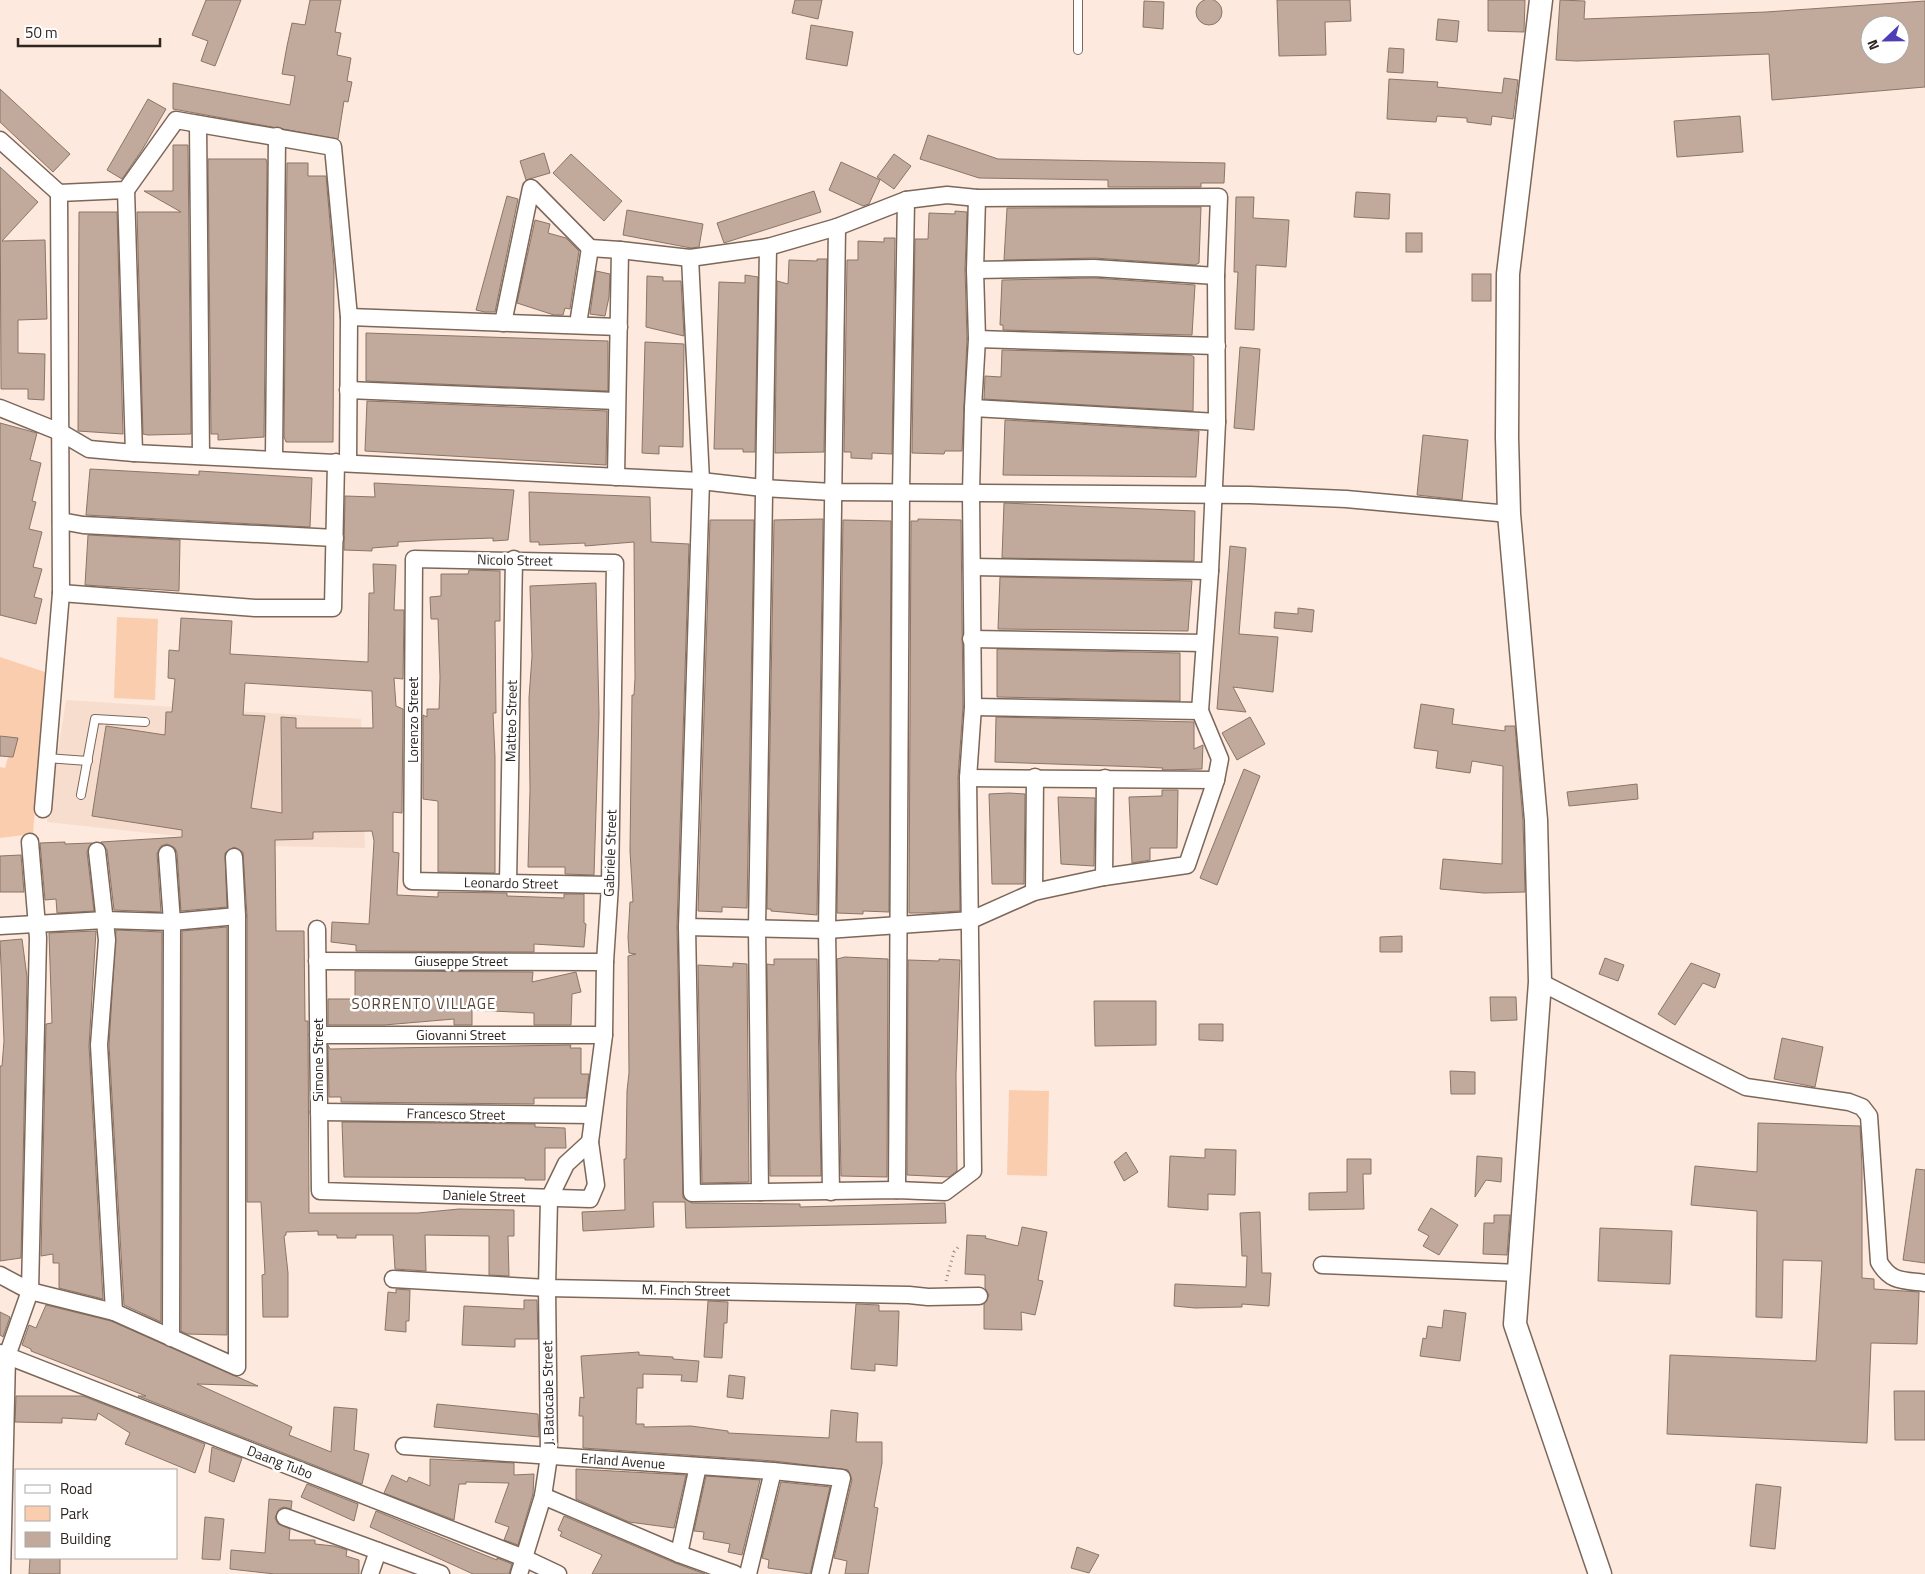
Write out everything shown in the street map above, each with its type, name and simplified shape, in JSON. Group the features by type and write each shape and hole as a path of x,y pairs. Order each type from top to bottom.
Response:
{"street":[{"path":"1541,0 1508,274 1507,437 1509,514 1536,820 1540,982 1515,1324 1600,1574"},
{"path":"61,593 255,608 333,608 335,538 348,390 349,317 333,146 176,120 126,190 134,453"},
{"path":"198,124 201,456"},
{"path":"274,458 277,136"},
{"path":"0,140 59,193 126,190"},
{"path":"503,323 531,188 590,248 690,258 768,247 836,227 906,200 948,195 977,198 1219,197 1216,276 1217,422 1210,571 1200,711 1220,759 1216,780 1187,865 1104,877 1034,892 971,920 827,930 687,927"},
{"path":"43,808 61,593 59,193"},
{"path":"690,258 701,481 687,927 692,1193 897,1190 945,1192 973,1171 968,778 973,708 971,493 977,339 975,270 977,198"},
{"path":"897,1190 901,490 906,200"},
{"path":"831,1192 827,930 836,227"},
{"path":"760,1192 758,928 768,247"},
{"path":"578,324 590,248"},
{"path":"616,477 620,250"},
{"path":"975,270 1094,268 1216,276"},
{"path":"349,317 619,326"},
{"path":"977,339 1217,346"},
{"path":"348,390 616,400"},
{"path":"0,408 60,432 89,449 134,453 274,458 701,481 764,488 832,492 901,490 971,493 1214,494 1346,499 1509,514"},
{"path":"973,408 1217,422"},
{"path":"61,521 82,525 335,538"},
{"name":"Nicolo Street","path":"414,559 514,559 615,563"},
{"name":"Lorenzo Street","path":"412,881 414,559"},
{"name":"Matteo Street","path":"508,882 514,559"},
{"name":"Gabriele Street","path":"590,1142 604,1035 605,962 610,885 615,563"},
{"path":"972,567 1210,571"},
{"path":"972,639 1204,643"},
{"path":"973,708 1200,711"},
{"path":"968,778 1035,777 1216,780"},
{"path":"1034,892 1035,777"},
{"path":"1104,877 1105,778"},
{"path":"2,1574 3,1354 30,1291 37,948 30,842"},
{"path":"97,851 107,940 99,1045 114,1312"},
{"path":"167,854 172,922 171,1338"},
{"path":"0,1275 30,1291 114,1312 237,1367 237,916 234,856"},
{"name":"Leonardo Street","path":"412,881 610,885"},
{"path":"0,926 105,920 172,922 237,916"},
{"name":"Simone Street","path":"317,929 320,1191"},
{"name":"Giuseppe Street","path":"318,960 605,962"},
{"path":"1540,982 1746,1087 1848,1102 1862,1107 1869,1116 1879,1262 1885,1273 1894,1279 1925,1283"},
{"name":"Giovanni Street","path":"318,1036 604,1035"},
{"name":"Francesco Street","path":"319,1112 593,1115"},
{"path":"549,1203 566,1164 590,1142"},
{"name":"Daniele Street","path":"320,1191 549,1203 585,1200 591,1197 596,1177 590,1142"},
{"name":"J. Batocabe Street","path":"519,1574 543,1496 549,1456 547,1288 549,1203"},
{"path":"1322,1265 1519,1273"},
{"name":"M. Finch Street","path":"393,1279 547,1288 944,1297 979,1296"},
{"name":"Daang Tubo","path":"3,1354 524,1558 558,1574"},
{"name":"Erland Avenue","path":"404,1446 772,1471 842,1478 820,1574"},
{"path":"679,1554 698,1466"},
{"path":"748,1574 772,1471"},
{"path":"543,1496 679,1554 735,1574"},
{"path":"285,1517 438,1573"},
{"path":"370,1574 378,1551"}],"lane":[{"path":"1078,0 1078,50"},
{"path":"82,795 95,719 145,722"},
{"path":"46,758 88,761"}],"path":[{"path":"944,1297 951,1261 960,1245"}],"shaded area":[{"path":"66,700 361,719 365,848 270,846 47,822"}],"green space":[{"path":"117,617 158,619 155,700 114,698"},
{"path":"0,657 45,672 33,834 0,838 0,767 5,768 13,739 0,735"},
{"path":"1009,1090 1049,1091 1047,1176 1007,1175"}],"building":[{"path":"1209,-1 1218,3 1222,12 1218,21 1209,25 1200,21 1196,12 1200,3"},
{"path":"206,0 241,0 215,66 201,61 208,41 192,35"},
{"path":"310,0 341,0 335,32 341,33 337,55 351,58 347,81 352,82 348,102 344,101 338,139 173,109 173,83 290,105 295,76 282,74 287,46 292,23 305,25"},
{"path":"795,0 822,0 818,19 792,13"},
{"path":"1277,0 1350,0 1351,21 1325,22 1326,55 1279,56"},
{"path":"1488,0 1525,0 1524,32 1488,31"},
{"path":"1560,0 1585,1 1584,19 1766,12 1925,1 1925,87 1772,100 1769,54 1577,61 1556,60"},
{"path":"1144,1 1164,2 1163,29 1143,27"},
{"path":"1438,19 1459,21 1457,42 1436,40"},
{"path":"811,25 853,32 847,66 806,59"},
{"path":"1389,48 1404,49 1403,73 1387,72"},
{"path":"1504,78 1518,80 1513,119 1492,116 1491,125 1467,122 1467,118 1437,116 1436,122 1387,119 1389,79 1438,82 1437,87 1502,93"},
{"path":"0,89 70,154 53,172 0,122"},
{"path":"148,99 166,109 122,179 107,170"},
{"path":"1740,116 1743,152 1677,157 1674,121"},
{"path":"928,135 998,159 1225,163 1224,183 1201,183 1201,187 1108,187 1108,180 979,178 920,159"},
{"path":"173,145 188,145 191,434 148,435 143,434 137,212 181,212 144,191 173,191"},
{"path":"544,153 550,173 526,180 520,161"},
{"path":"571,154 622,201 604,221 553,173"},
{"path":"894,154 911,166 894,189 877,177"},
{"path":"208,159 266,159 267,163 264,437 218,440 218,434 211,434"},
{"path":"841,162 880,180 869,204 863,206 829,190"},
{"path":"287,163 308,163 308,176 326,176 334,268 333,442 286,442 284,437"},
{"path":"0,167 38,202 2,241 45,240 47,319 18,320 18,353 45,354 44,400 28,399 28,389 1,389"},
{"path":"814,191 821,212 724,243 717,223"},
{"path":"1356,192 1390,194 1389,219 1354,217"},
{"path":"507,196 518,199 495,312 476,310"},
{"path":"1236,197 1254,197 1253,218 1289,220 1286,267 1256,265 1254,330 1235,329 1238,272 1234,272"},
{"path":"1201,207 1199,263 1195,265 1095,258 1004,260 1007,208"},
{"path":"627,210 703,224 699,247 691,248 623,235"},
{"path":"955,211 967,212 965,270 967,339 962,451 945,451 944,454 912,453 915,239 928,239 929,213 955,214"},
{"path":"79,212 117,212 123,434 78,431"},
{"path":"535,220 550,224 548,233 566,238 579,251 570,309 565,308 563,315 554,315 517,303"},
{"path":"1406,233 1422,233 1422,252 1406,252"},
{"path":"884,238 895,238 892,454 872,453 872,459 851,458 851,452 844,452 847,260 858,260 858,241 884,242"},
{"path":"817,259 827,259 824,452 775,453 777,281 788,284 789,260 817,261"},
{"path":"596,271 610,274 609,297 605,316 590,314"},
{"path":"1472,274 1491,274 1491,301 1472,301"},
{"path":"745,275 758,277 755,452 743,452 743,449 714,449 719,282 745,283"},
{"path":"647,276 663,277 663,281 681,281 684,336 646,327"},
{"path":"1094,278 1195,285 1192,335 1003,330 1003,325 1000,325 1002,280"},
{"path":"366,333 608,341 608,391 366,381"},
{"path":"645,342 684,344 683,447 659,446 659,454 642,453"},
{"path":"1240,347 1260,349 1254,430 1234,428"},
{"path":"1002,350 1191,355 1194,357 1193,411 984,399 985,376 1001,377"},
{"path":"367,401 607,411 606,465 365,451"},
{"path":"1005,420 1199,431 1196,477 1003,475"},
{"path":"0,423 37,433 30,460 41,463 32,501 36,502 29,529 42,532 33,567 42,569 34,597 42,599 36,624 0,615"},
{"path":"1423,435 1468,440 1462,500 1417,495"},
{"path":"90,469 199,475 199,471 312,478 310,527 86,515"},
{"path":"374,483 514,490 508,540 493,541 493,538 398,542 398,546 372,548 372,551 344,550 345,496 375,497"},
{"path":"529,492 650,497 651,542 689,544 677,927 683,1198 692,1203 800,1204 800,1207 945,1203 946,1223 686,1228 685,1202 653,1202 654,1227 583,1231 582,1212 625,1210 624,1159 626,1159 629,1073 628,956 636,954 629,953 628,937 630,902 633,902 630,851 632,695 634,695 635,678 634,542 585,546 585,543 539,545 539,542 530,542"},
{"path":"1004,503 1195,511 1194,561 1002,558"},
{"path":"823,519 817,915 771,911 771,909 767,909 774,520"},
{"path":"918,519 961,520 963,707 958,778 960,911 909,913 911,521 918,521"},
{"path":"710,520 754,520 747,908 722,907 722,912 698,911"},
{"path":"843,520 891,521 889,912 837,913"},
{"path":"88,535 180,540 179,591 85,585"},
{"path":"1230,546 1246,548 1239,634 1278,637 1273,692 1233,687 1246,712 1217,709"},
{"path":"373,564 396,565 394,610 404,610 403,679 394,678 396,706 403,709 402,813 393,812 393,852 399,853 397,895 438,897 438,892 507,893 507,896 564,898 564,894 584,894 584,923 586,924 584,947 534,944 534,952 356,951 356,945 331,942 332,922 369,924 374,841 372,831 313,832 313,839 275,840 276,931 304,931 305,1021 308,1021 309,1213 418,1213 459,1209 514,1210 514,1236 508,1236 509,1276 489,1275 489,1236 425,1235 426,1271 395,1269 393,1235 356,1235 356,1238 337,1238 337,1235 318,1235 318,1231 286,1232 284,1236 288,1273 288,1317 263,1317 262,1275 265,1274 261,1202 247,1202 247,916 243,852 234,847 225,853 227,907 181,911 177,853 175,848 167,844 161,846 157,854 161,912 114,910 107,850 101,842 182,837 182,830 92,816 106,726 165,735 166,712 172,712 175,679 168,678 169,650 179,651 181,618 232,621 230,654 368,662 369,593 374,593","holes":["245,683 372,691 373,728 296,728 296,718 281,717 282,813 251,808 265,716 243,715"]},
{"path":"469,570 500,571 500,621 495,621 496,713 493,713 495,873 438,872 438,801 423,799 423,715 427,717 427,709 439,709 438,619 431,619 430,597 441,596 441,574 468,574"},
{"path":"1000,577 1192,581 1188,631 998,629"},
{"path":"596,583 599,714 594,875 565,874 565,867 528,867 530,790 529,698 532,656 530,586"},
{"path":"1298,608 1314,610 1312,632 1274,628 1275,612 1298,614"},
{"path":"997,649 1180,653 1180,701 997,697"},
{"path":"1421,704 1454,709 1452,724 1505,731 1505,726 1515,726 1523,821 1525,892 1484,893 1440,889 1443,859 1502,864 1503,766 1472,761 1470,773 1436,768 1438,751 1414,748"},
{"path":"996,717 1194,722 1194,749 1203,745 1202,769 1162,770 1163,768 995,762"},
{"path":"1250,717 1265,744 1237,760 1222,733"},
{"path":"0,736 18,738 13,757 0,756"},
{"path":"1244,769 1260,776 1217,885 1200,878"},
{"path":"1637,784 1638,799 1569,806 1567,792"},
{"path":"1162,790 1178,790 1177,848 1150,848 1150,860 1132,863 1129,797 1162,796"},
{"path":"989,794 1025,794 1024,884 992,884"},
{"path":"1058,797 1095,798 1094,866 1061,864"},
{"path":"65,842 65,844 92,843 87,852 94,911 57,913 56,899 45,900 40,843"},
{"path":"21,855 24,892 0,892 0,856"},
{"path":"227,927 227,1335 187,1334 181,1331 182,931"},
{"path":"116,930 162,932 161,1322 124,1305 109,1045"},
{"path":"96,931 89,1046 103,1299 59,1288 59,1263 53,1263 53,1254 41,1256 46,1024 52,1023 49,933"},
{"path":"1402,936 1402,952 1380,952 1380,937"},
{"path":"22,939 27,977 21,1258 0,1261 0,1066 2,1066 4,1041 0,941"},
{"path":"845,957 888,959 887,1177 841,1176 837,959"},
{"path":"1605,958 1624,965 1618,981 1599,974"},
{"path":"774,959 817,959 821,1176 770,1176 767,964 774,965"},
{"path":"939,959 960,960 956,1075 957,1171 949,1177 907,1175 908,960 939,961"},
{"path":"733,963 747,964 749,1182 702,1183 698,965 733,967"},
{"path":"1691,963 1720,974 1715,988 1703,983 1675,1025 1658,1014"},
{"path":"355,971 533,972 532,982 576,972 581,992 572,994 571,1025 534,1025 534,1013 472,1010 472,1025 454,1025 454,1019 384,1025 328,1025 328,999 355,999"},
{"path":"1490,997 1516,997 1517,1020 1491,1021"},
{"path":"1094,1001 1156,1001 1156,1045 1095,1046"},
{"path":"1199,1024 1223,1024 1223,1041 1199,1040"},
{"path":"1782,1038 1823,1047 1815,1087 1774,1079"},
{"path":"328,1045 330,1049 571,1045 570,1048 581,1048 581,1074 589,1074 586,1098 534,1098 534,1104 341,1102 341,1097 329,1097"},
{"path":"1450,1071 1475,1072 1475,1094 1451,1094"},
{"path":"342,1122 535,1124 535,1127 565,1128 566,1148 545,1148 545,1180 525,1180 525,1178 344,1177"},
{"path":"1758,1123 1860,1126 1862,1278 1874,1279 1874,1289 1919,1292 1917,1344 1871,1343 1867,1443 1667,1434 1670,1355 1816,1361 1822,1261 1783,1260 1782,1318 1756,1317 1757,1211 1691,1205 1695,1166 1757,1172"},
{"path":"1205,1149 1236,1150 1235,1195 1208,1194 1208,1210 1168,1207 1170,1156 1205,1158"},
{"path":"1126,1152 1138,1172 1124,1181 1114,1162"},
{"path":"1477,1156 1502,1158 1501,1182 1486,1180 1475,1197"},
{"path":"1347,1159 1371,1159 1371,1174 1363,1174 1364,1209 1309,1210 1309,1193 1347,1192"},
{"path":"1916,1169 1925,1170 1925,1263 1903,1260"},
{"path":"1431,1208 1458,1225 1439,1255 1423,1246 1429,1236 1418,1230"},
{"path":"1260,1212 1262,1273 1271,1273 1269,1306 1242,1304 1242,1307 1195,1308 1174,1306 1175,1284 1246,1287 1247,1256 1242,1256 1240,1213"},
{"path":"1494,1215 1510,1215 1507,1255 1483,1254 1484,1223 1494,1223"},
{"path":"1022,1227 1047,1232 1038,1280 1043,1281 1035,1315 1021,1312 1022,1330 984,1329 984,1304 989,1295 985,1288 985,1275 965,1274 967,1235 986,1236 985,1238 1018,1246"},
{"path":"1600,1228 1672,1231 1670,1284 1598,1281"},
{"path":"396,1289 410,1290 409,1321 406,1321 406,1332 385,1330 388,1292 396,1293"},
{"path":"524,1300 537,1300 538,1339 515,1339 515,1347 462,1345 464,1306 524,1309"},
{"path":"708,1301 728,1302 727,1323 724,1323 722,1358 704,1357"},
{"path":"856,1304 879,1305 879,1311 899,1311 897,1366 875,1364 875,1371 851,1369"},
{"path":"46,1305 111,1321 258,1386 197,1384 292,1427 289,1435 331,1452 334,1407 357,1409 354,1450 369,1454 362,1484 138,1396 146,1396 31,1351 31,1349 22,1345 29,1325 36,1328"},
{"path":"1444,1310 1466,1313 1460,1361 1420,1356 1423,1338 1426,1339 1428,1326 1442,1328"},
{"path":"0,1312 10,1317 3,1337 0,1335"},
{"path":"639,1352 639,1355 699,1361 697,1382 681,1381 682,1375 643,1374 643,1388 637,1388 636,1424 644,1424 644,1427 691,1426 728,1431 728,1433 829,1438 831,1410 858,1413 856,1442 882,1442 882,1463 874,1507 878,1508 868,1574 845,1574 847,1561 834,1558 852,1480 848,1470 774,1461 583,1448 583,1416 579,1416 580,1397 584,1398 581,1356"},
{"path":"729,1375 745,1377 743,1399 727,1397"},
{"path":"1894,1391 1925,1391 1925,1440 1895,1440"},
{"path":"16,1396 83,1396 205,1444 195,1473 125,1444 130,1433 98,1413 96,1420 62,1418 62,1423 15,1422"},
{"path":"437,1404 538,1414 539,1437 434,1427"},
{"path":"212,1447 242,1458 234,1482 209,1472"},
{"path":"430,1459 514,1463 514,1475 534,1474 533,1494 518,1545 504,1540 509,1527 495,1522 509,1483 466,1482 466,1484 459,1484 454,1520 384,1493 392,1475 407,1482 409,1477 430,1486"},
{"path":"576,1469 686,1475 674,1528 629,1522 576,1499"},
{"path":"706,1476 760,1480 742,1555 728,1552 730,1544 703,1539 704,1532 694,1531"},
{"path":"781,1482 830,1487 810,1574 768,1568 769,1560 762,1558"},
{"path":"307,1484 358,1504 354,1521 301,1497"},
{"path":"1756,1484 1781,1487 1775,1549 1750,1546"},
{"path":"269,1499 292,1501 291,1509 284,1507 279,1509 275,1518 278,1524 290,1529 289,1540 315,1540 315,1544 334,1546 347,1550 346,1556 359,1560 359,1574 275,1574 230,1569 231,1550 265,1553"},
{"path":"376,1511 497,1560 497,1558 512,1564 509,1574 473,1574 370,1527"},
{"path":"564,1516 705,1574 592,1574 602,1555 560,1536 562,1532 558,1530"},
{"path":"205,1517 224,1519 220,1560 202,1559"},
{"path":"1077,1547 1099,1555 1089,1573 1071,1568"},
{"path":"30,1559 60,1559 60,1574 29,1574"}],"district":[{"name":"SORRENTO VILLAGE","path":"424,1004"}]}
